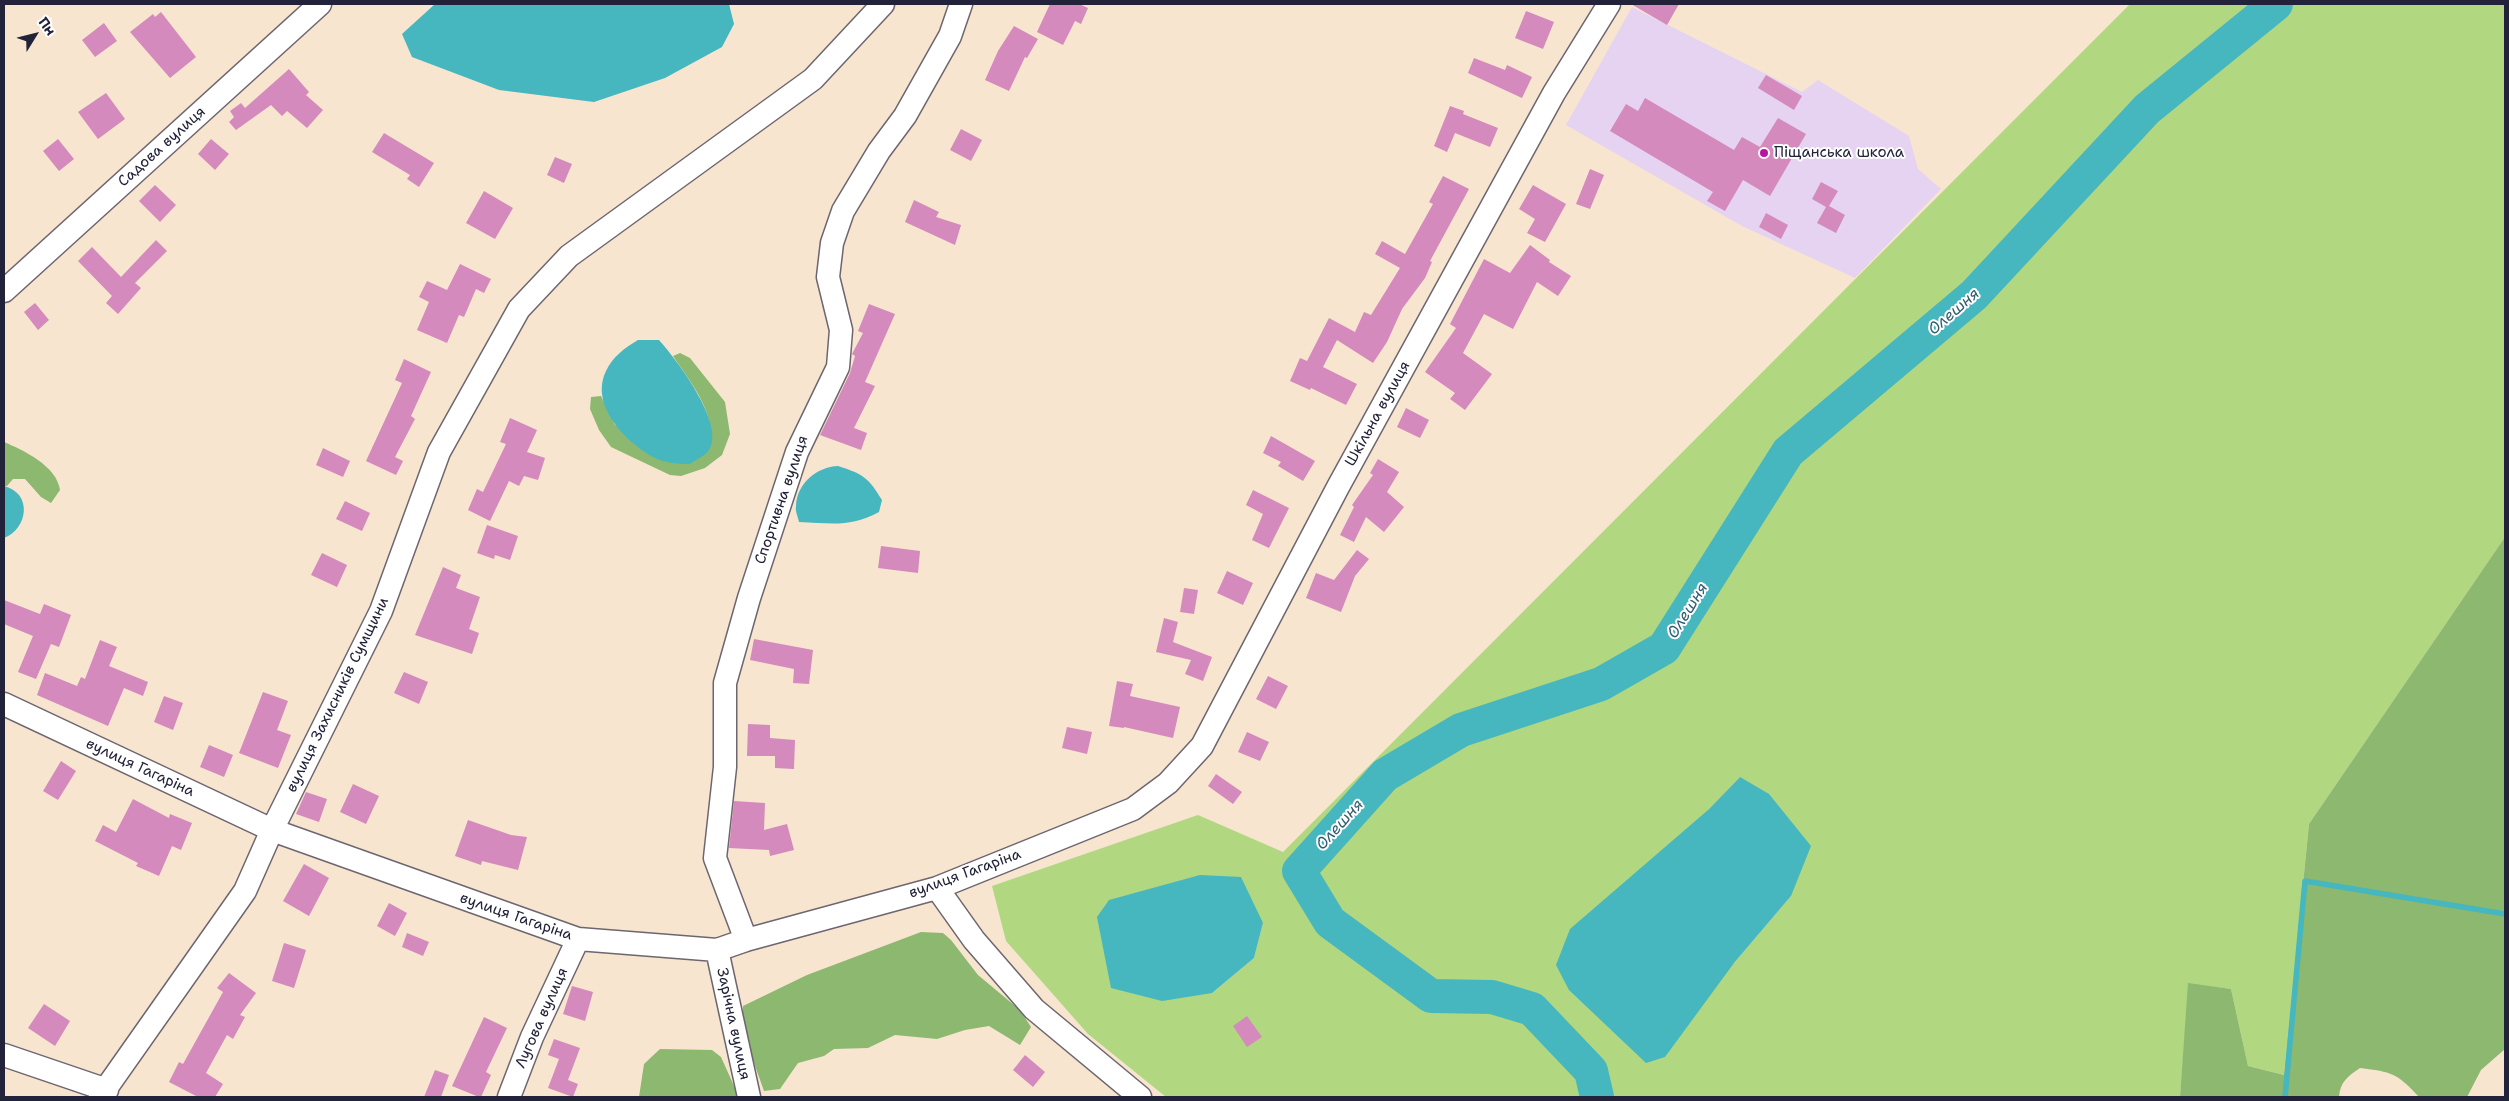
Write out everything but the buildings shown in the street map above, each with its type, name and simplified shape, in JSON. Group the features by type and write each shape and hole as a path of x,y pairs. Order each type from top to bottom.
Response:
{"street":[{"name":"Садова вулиця","path":"4,291 320,4"},
{"name":"вулиця Захисників Сумщини","path":"103,1094 245,891 272,830 381,611 438,452 519,309 569,256 813,79 883,4"},
{"name":"Спортивна вулиця","path":"746,940 715,858 725,767 725,683 749,598 796,452 838,367 841,330 828,277 832,242 843,211 879,151 905,116 950,36 961,4"},
{"name":"Шкільна вулиця","path":"1133,809 1168,783 1202,746 1338,487 1554,93 1609,4"},
{"name":"вулиця Гагаріна","path":"4,704 272,830 578,940 717,950 746,940 936,888 1133,809"},
{"path":"936,888 974,940 1034,1009 1140,1097"},
{"name":"Лугова вулиця","path":"509,1097 532,1038 578,940"},
{"name":"Зарічна вулиця","path":"717,950 749,1097"},
{"path":"4,1054 103,1094"}],"shaded area":[{"name":"Піщанська школа","path":"1632,7 1802,92 1818,80 1909,136 1918,169 1941,189 1855,278 1742,226 1566,125"}],"green space":[{"path":"2130,4 2505,4 2505,537 2309,824 2284,1075 2248,1066 2231,989 2189,984 2180,1097 1166,1097 1088,1034 1006,941 992,886 1198,815 1283,852","holes":["1740,777 1791,896 1734,963 1708,810","1263,923 1254,958 1212,993"]},
{"path":"680,353 690,358 725,402 730,434 722,455 705,468 681,476 670,475 611,447 599,430 590,409 591,397 601,396 615,425 708,451 711,438 707,413 695,389 673,356"},
{"path":"4,442 29,454 46,466 53,474 58,481 60,490 51,503 41,497 25,479 13,479 7,486 4,486"},
{"path":"2505,537 2505,1049 2481,1070 2467,1097 2419,1097 2405,1083 2393,1075 2360,1068 2345,1080 2339,1097 2180,1097 2188,983 2231,989 2248,1066 2284,1075 2309,824"},
{"path":"921,932 943,933 951,940 978,975 1020,1010 1031,1027 1020,1045 989,1026 965,1030 937,1039 895,1035 868,1048 834,1049 824,1056 798,1063 780,1089 764,1091 743,1032 743,1006 807,975"},
{"path":"660,1049 712,1050 721,1057 739,1097 639,1097 644,1064"}],"water":[{"path":"435,4 729,4 734,24 722,47 665,78 594,102 499,90 412,57 402,34"},
{"path":"638,340 659,340 687,376 705,409 711,425 712,439 709,450 690,464 663,461 644,451 623,433 607,410 602,384 606,371 624,349"},
{"path":"838,466 853,471 869,481 882,500 879,512 849,522 799,522 796,512 797,498 804,484 823,469"},
{"path":"4,486 20,496 24,511 18,527 4,538"},
{"path":"1740,777 1769,794 1811,846 1791,896 1734,963 1665,1057 1646,1063 1569,990 1556,965 1570,929 1708,810"},
{"path":"1200,875 1241,877 1263,923 1254,958 1212,993 1162,1001 1111,988 1097,917 1109,900"}],"waterway":[{"name":"Олешня","path":"1597,1097 1591,1071 1532,1009 1492,997 1431,996 1330,922 1299,871 1385,775 1461,730 1601,684 1664,648 1788,452 1974,295 2147,109 2276,4"},
{"path":"2285,1097 2305,881 2505,914"}],"place":[{"name":"Піщанська школа","path":"1764,153"}]}
